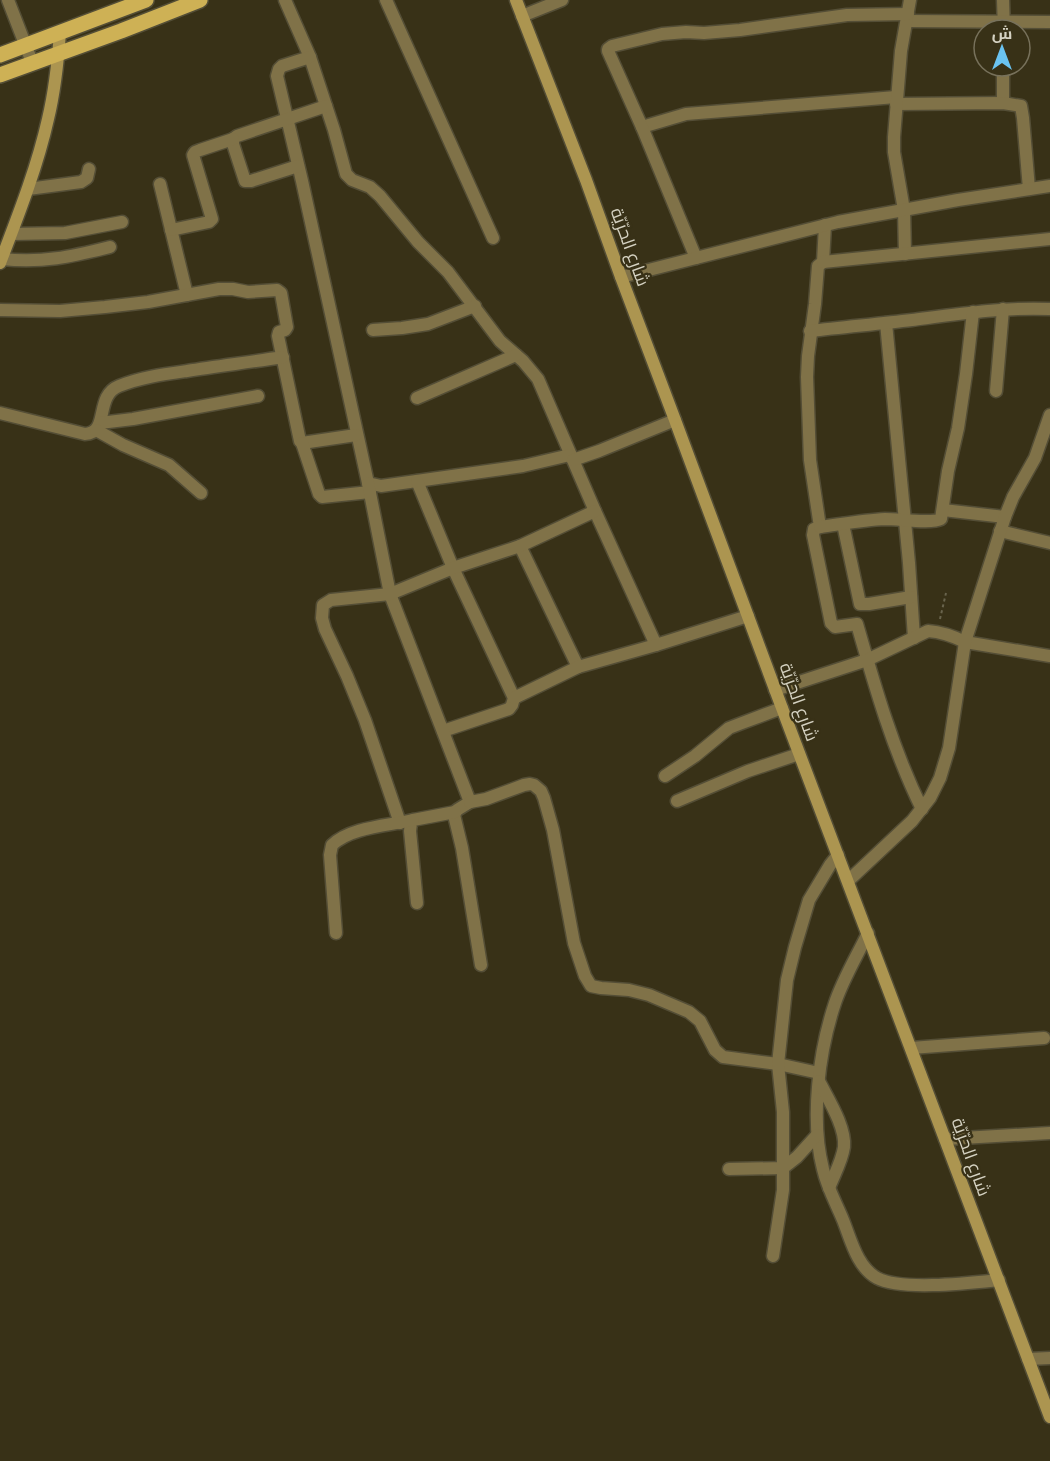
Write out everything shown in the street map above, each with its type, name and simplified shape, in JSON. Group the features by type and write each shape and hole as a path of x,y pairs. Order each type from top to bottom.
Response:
{"main road":[{"path":"0,55 129,3 146,0"},
{"path":"0,75 200,0"},
{"name":"شارع الحرّيّة","path":"516,0 586,180 799,754 1050,1417"},
{"path":"1,261 28,189 49,117 59,54 60,32"}],"street":[{"path":"8,0 32,62"},
{"path":"285,0 310,57 346,174 352,180 370,187 380,196 418,242 447,272 500,341 528,366 537,379 656,645"},
{"path":"386,0 493,238"},
{"path":"522,16 562,0"},
{"path":"905,254 904,210 894,152 901,51 910,0"},
{"path":"1003,0 1004,18"},
{"path":"696,258 608,51 610,47 662,34 740,30 847,15 908,17 972,23"},
{"path":"1032,24 1050,22"},
{"path":"310,57 282,66 277,72 287,120 369,488 390,594 470,802"},
{"path":"1003,78 1003,103"},
{"path":"642,127 686,114 896,101 1017,104 1022,110 1029,189"},
{"path":"171,230 209,222 212,219 193,155 195,152 326,106"},
{"path":"233,139 246,181 298,166"},
{"path":"28,189 81,182 87,178 89,169"},
{"path":"160,184 187,295"},
{"path":"621,277 825,225 1050,186"},
{"path":"12,234 65,233 122,222"},
{"path":"823,262 825,225"},
{"path":"820,527 810,460 807,376 818,266 823,262 1050,239"},
{"path":"1,261 53,260 110,247"},
{"path":"0,310 60,311 137,303 219,289 248,292 279,291 287,327 278,333 299,439 321,497 417,480 572,458 599,451 675,420"},
{"path":"373,330 428,324 475,306"},
{"path":"810,331 1003,309 1050,309"},
{"path":"996,391 1003,309"},
{"path":"843,524 863,621 835,627 831,623 813,535 814,529 820,527 843,524 878,520 937,521 941,519 948,471 958,428 972,312"},
{"path":"886,323 914,638"},
{"path":"417,398 516,355"},
{"path":"0,413 92,434 98,427 107,395 118,386 158,375 283,357"},
{"path":"98,427 258,396"},
{"path":"848,881 896,837 922,809 935,790 949,748 965,642 1005,517 1013,497 1035,458 1050,415"},
{"path":"98,427 123,445 169,465 201,493"},
{"path":"302,443 357,435"},
{"path":"417,480 453,568 514,698 508,709 443,731"},
{"path":"943,510 1005,517"},
{"path":"417,903 411,823 406,821 347,676 325,629 322,618 323,605 331,600 390,594 453,568 520,546 595,511"},
{"path":"1000,531 1050,543"},
{"path":"520,546 578,667"},
{"path":"860,604 911,597"},
{"path":"514,698 578,667 748,616"},
{"path":"857,624 891,736 903,769 922,809"},
{"path":"776,690 867,660 923,633 938,632 954,636 965,642 1050,656"},
{"path":"665,776 712,744 729,729 782,708"},
{"path":"676,801 748,771 799,754"},
{"path":"336,933 330,855 332,845 345,835 455,812 470,802 486,800 524,785 534,785 541,791 553,830 574,943 585,976 591,986 629,990 649,995 689,1012 700,1021 713,1047 723,1057 778,1064 819,1077 843,1134 844,1144 843,1153 829,1188"},
{"path":"455,812 481,965"},
{"path":"773,1256 782,1203 783,1112 778,1064 788,980 800,927 809,900 838,855"},
{"path":"868,933 835,1002 819,1077 817,1135 822,1169 829,1188 857,1255 865,1268 874,1276 884,1281 902,1284 999,1280"},
{"path":"911,1048 1044,1038"},
{"path":"945,1139 1050,1133"},
{"path":"729,1169 783,1168 797,1157 817,1135"},
{"path":"1028,1359 1050,1358"}],"path":[{"path":"938,632 946,593"}]}
